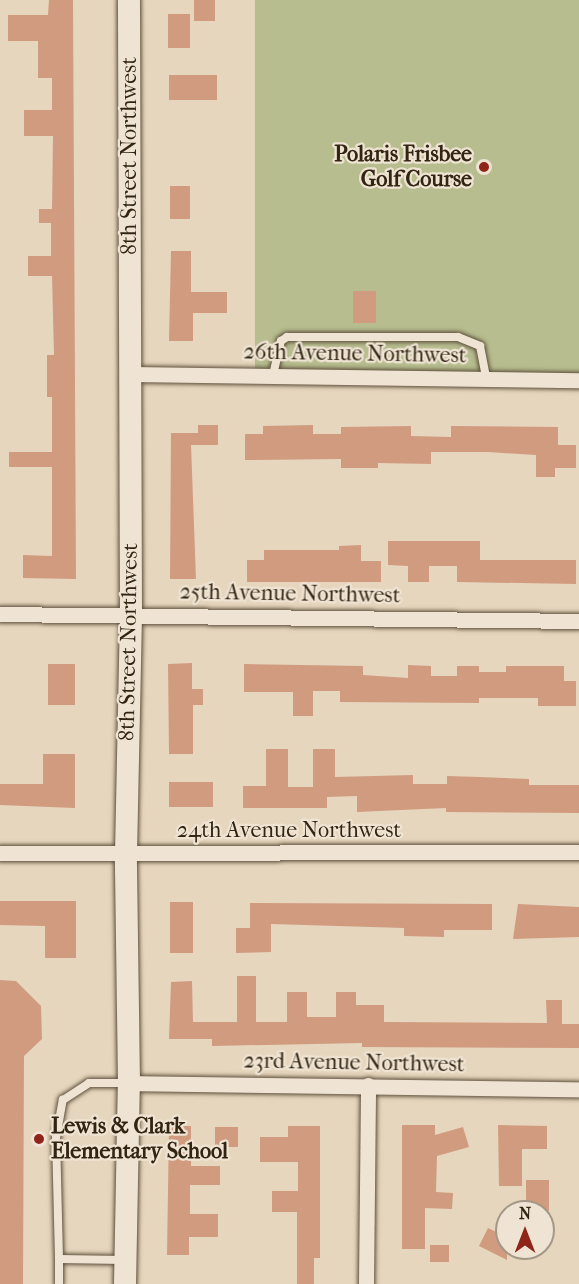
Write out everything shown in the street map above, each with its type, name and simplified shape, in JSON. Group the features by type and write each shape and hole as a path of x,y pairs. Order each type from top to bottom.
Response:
{"street":[{"name":"8th Street Northwest","path":"125,1284 129,1083 126,854 131,615 129,0"},
{"name":"26th Avenue Northwest","path":"130,374 579,380"},
{"name":"25th Avenue Northwest","path":"0,614 579,621"},
{"name":"24th Avenue Northwest","path":"0,853 579,852"},
{"name":"23rd Avenue Northwest","path":"129,1083 579,1089"},
{"path":"366,1284 368,1085"}],"lane":[{"path":"273,375 281,341 287,337 386,336 473,341 480,346 486,378"},
{"path":"59,1284 56,1138 63,1100 89,1083 129,1083"},
{"path":"59,1259 125,1260"}],"green space":[{"path":"255,0 579,0 579,375 255,375"}],"building":[{"path":"49,0 73,0 76,579 23,578 23,555 52,556 52,467 9,467 9,452 52,452 52,397 47,397 47,355 54,355 52,276 28,276 28,256 51,256 51,223 39,223 39,209 52,209 53,136 24,136 24,110 52,110 52,78 38,78 38,41 8,41 8,15 48,15"},
{"path":"194,0 215,0 215,21 194,21"},
{"path":"168,14 190,14 190,48 168,48"},
{"path":"169,75 217,75 217,100 169,100"},
{"path":"170,186 190,186 190,219 170,219"},
{"path":"171,251 191,251 191,292 227,292 227,313 193,313 193,341 169,341"},
{"path":"353,291 376,291 376,323 353,323"},
{"path":"198,425 218,425 218,445 191,445 196,579 170,579 171,433 198,433"},
{"path":"313,425 313,434 341,434 341,427 411,426 411,436 451,437 451,426 558,427 558,445 576,445 576,468 555,468 555,477 536,477 536,455 488,452 431,452 431,464 378,463 378,468 341,468 341,459 245,460 245,434 263,434 263,426"},
{"path":"388,541 480,541 480,560 576,560 576,584 457,582 457,566 429,566 429,582 408,582 408,566 388,565"},
{"path":"361,545 361,561 381,561 381,582 247,582 247,560 264,560 264,550 339,550 339,546"},
{"path":"192,663 192,689 203,689 203,705 193,705 193,754 169,754 168,664"},
{"path":"48,664 75,664 75,705 48,705"},
{"path":"244,664 363,666 363,675 408,678 408,665 431,666 431,676 457,676 457,666 479,666 479,672 506,672 506,666 564,666 564,681 576,681 576,706 538,706 538,698 479,698 479,703 340,702 340,691 313,691 313,716 293,716 293,692 244,692"},
{"path":"266,749 288,749 288,787 313,787 313,749 335,749 335,777 413,775 413,784 447,784 447,776 480,777 529,779 529,785 579,785 579,813 446,812 446,808 357,812 357,796 327,797 327,808 243,808 243,786 266,786"},
{"path":"43,754 75,754 75,808 0,805 0,784 43,784"},
{"path":"169,782 213,782 213,807 169,807"},
{"path":"0,901 76,901 76,958 45,958 45,926 0,925"},
{"path":"170,902 193,902 193,953 170,953"},
{"path":"250,903 492,904 492,930 444,930 444,937 404,936 404,928 271,924 271,952 236,953 236,928 250,928"},
{"path":"518,904 579,907 579,937 513,939"},
{"path":"237,976 256,976 256,1022 287,1022 287,992 307,992 307,1017 336,1017 336,992 356,992 356,1005 384,1005 384,1022 547,1023 546,1000 562,1000 562,1024 579,1024 579,1048 362,1047 362,1043 212,1046 212,1039 169,1039 171,982 192,981 193,1022 237,1022"},
{"path":"0,980 16,981 41,1006 42,1039 24,1056 23,1284 0,1284"},
{"path":"402,1125 435,1125 435,1135 463,1127 469,1147 437,1156 436,1192 453,1193 452,1209 425,1208 425,1249 402,1249"},
{"path":"498,1125 547,1126 547,1149 522,1149 522,1186 499,1186"},
{"path":"169,1126 191,1126 191,1166 220,1166 220,1185 190,1185 190,1214 218,1214 218,1237 189,1237 189,1255 167,1255"},
{"path":"288,1126 320,1126 320,1258 314,1258 314,1284 297,1284 297,1212 272,1212 272,1191 298,1191 298,1162 260,1162 260,1137 288,1137"},
{"path":"215,1127 238,1127 238,1147 215,1147"},
{"path":"526,1180 549,1180 549,1200 526,1200"},
{"path":"488,1228 495,1231 495,1254 479,1246"},
{"path":"430,1245 449,1245 449,1262 430,1262"}],"place":[{"name":"Polaris Frisbee Golf Course","path":"484,167"},
{"name":"Lewis & Clark Elementary School","path":"39,1139"}]}
